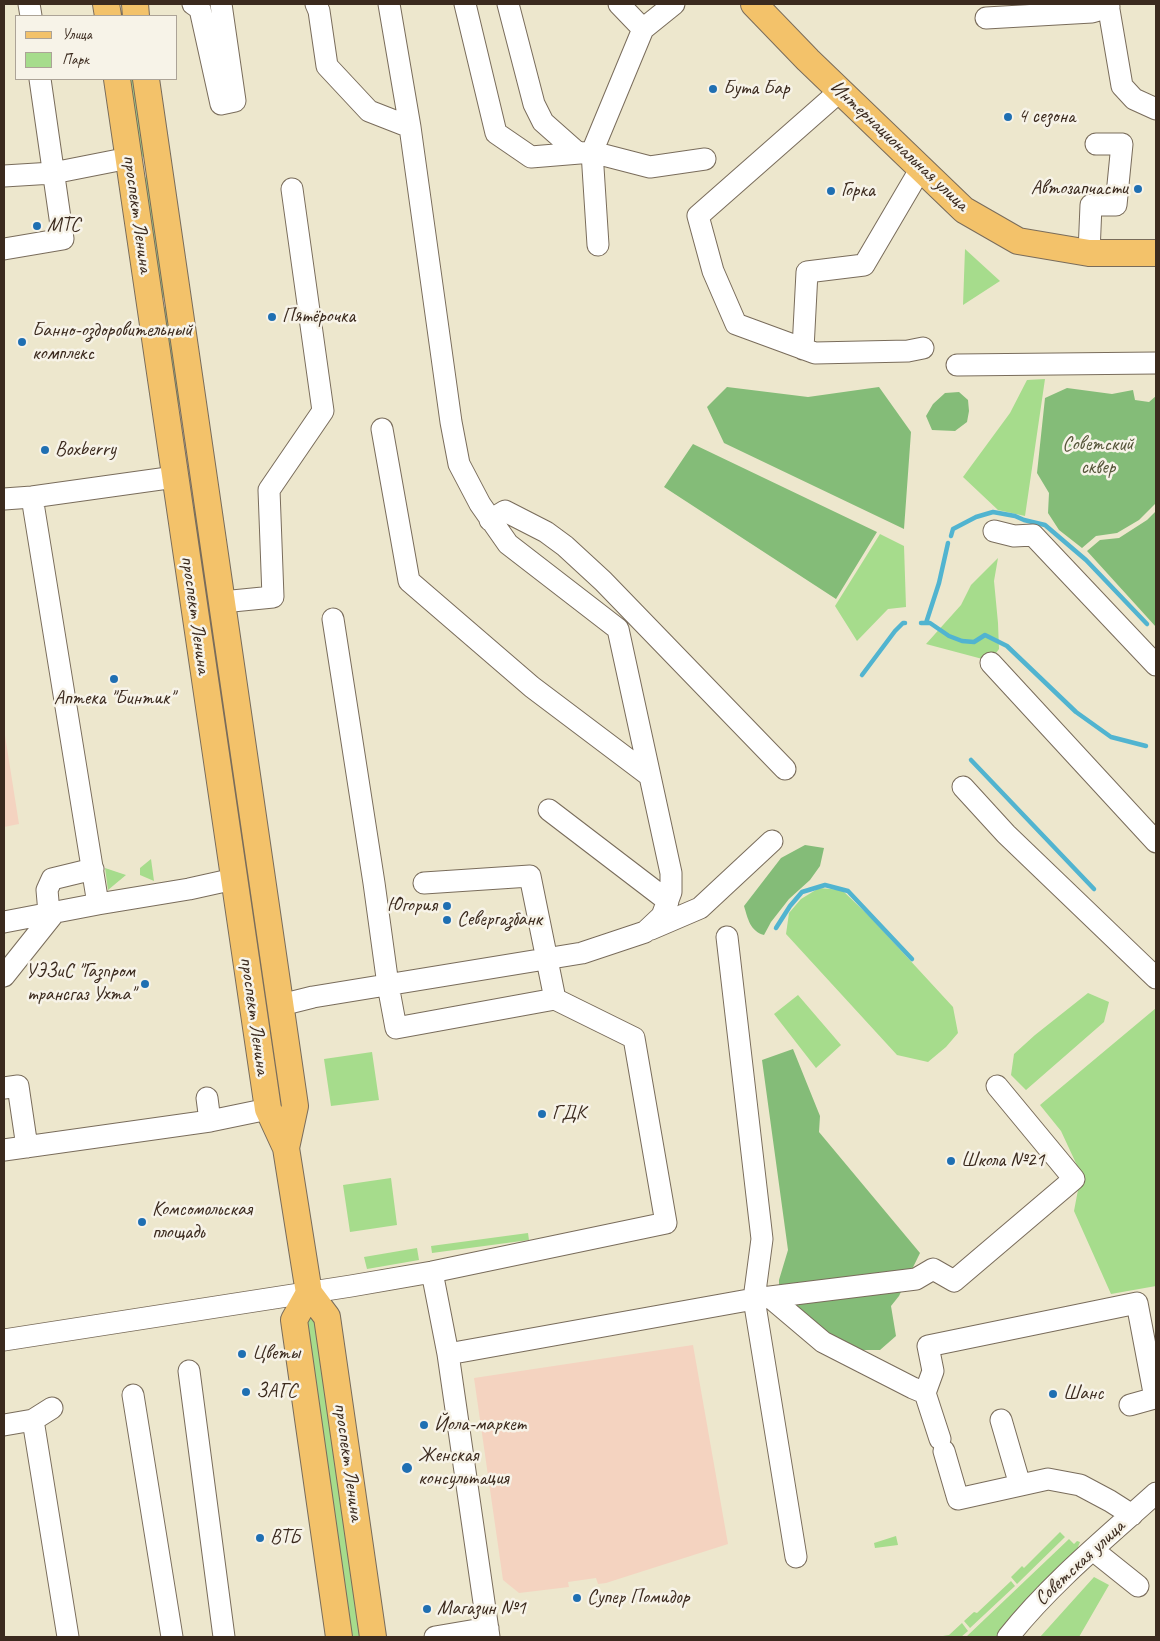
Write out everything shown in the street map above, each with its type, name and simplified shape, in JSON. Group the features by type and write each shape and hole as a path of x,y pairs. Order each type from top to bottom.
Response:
{"main road":[{"name":"Интернациональная улица","path":"754,4 808,60 964,210 1018,241 1089,253 1156,253"},
{"name":"проспект Ленина","path":"117,80 268,1109 286,1148 309,1293 327,1317 373,1637"},
{"name":"проспект Ленина","path":"146,80 295,1106 286,1148"},
{"name":"проспект Ленина","path":"309,1293 294,1320 335,1637"}],"street":[{"path":"193,4 200,9 221,104 235,101 221,4"},
{"path":"316,4 319,11 327,66 368,111 410,127"},
{"path":"389,4 410,127 455,448 459,464 490,520 508,544 618,629 670,873 671,892 662,916 645,932"},
{"path":"465,4 496,133 531,157 585,152 650,166 705,159"},
{"path":"508,4 534,104 543,122 585,152"},
{"path":"619,4 643,29"},
{"path":"598,246 585,152 643,29 674,4"},
{"path":"986,18 1024,10 1092,12 1109,5 1122,86 1134,99 1156,109"},
{"path":"4,249 63,239 40,80"},
{"path":"840,91 698,216 713,271 736,324 803,349 815,353 908,351 923,348"},
{"path":"1089,253 1091,205 1116,205 1122,144 1096,144"},
{"path":"4,176 52,173 128,158"},
{"path":"803,349 807,272 864,265 921,168"},
{"path":"222,602 274,597 269,490 323,411 292,189"},
{"path":"956,365 1156,363"},
{"path":"382,429 409,581 532,687 650,776"},
{"path":"4,499 32,497 175,477"},
{"path":"32,497 98,904"},
{"path":"490,520 505,511 546,532 565,546 603,581 785,769"},
{"path":"994,531 1014,536 1033,535 1156,665"},
{"path":"4,1340 432,1272 666,1223 634,1038 555,999 396,1028 388,986 373,873 334,619"},
{"path":"991,663 1156,842"},
{"path":"963,787 1006,834 1156,978"},
{"path":"548,810 668,900"},
{"path":"281,1005 313,997 582,953 645,932 700,908 772,840"},
{"path":"4,976 52,913 47,890 52,879 93,869"},
{"path":"424,883 530,876 555,999"},
{"path":"4,922 98,904 189,890 234,879"},
{"path":"726,938 762,1239 762,1299 796,1557"},
{"path":"4,1088 18,1086 27,1147"},
{"path":"448,1354 762,1299 916,1279 933,1269 954,1281 1074,1179 997,1086"},
{"path":"201,1122 207,1098"},
{"path":"4,1150 201,1122 268,1109"},
{"path":"432,1272 448,1354 488,1633 435,1637"},
{"path":"762,1299 823,1342 925,1393"},
{"path":"1130,1405 1155,1398 1137,1303 928,1346 933,1371 925,1393 958,1499 1048,1479 1080,1485 1132,1515"},
{"path":"189,1371 224,1637"},
{"path":"133,1395 172,1637"},
{"path":"4,1424 33,1420 52,1408"},
{"path":"33,1420 68,1637"},
{"path":"1001,1420 1020,1486"},
{"name":"Советская улица","path":"1008,1637 1027,1613 1057,1582 1156,1493"},
{"path":"1093,1550 1138,1586"}],"shaded area":[{"path":"4,729 19,824 4,827"},
{"path":"693,1345 728,1544 606,1583 598,1584 596,1578 568,1582 569,1587 519,1593 503,1580 474,1378"}],"green space":[{"path":"128,80 137,80 147,156 139,157"},
{"path":"152,176 170,297 161,298 143,178"},
{"path":"965,249 1000,281 963,305"},
{"path":"170,306 185,403 175,405 160,308"},
{"path":"1045,379 1025,516 998,510 963,477 1010,413 1027,380"},
{"path":"727,387 808,397 879,387 911,432 904,529 724,443 707,407"},
{"name":"Советский сквер","path":"1067,388 1112,394 1133,390 1135,400 1149,402 1156,396 1156,503 1139,520 1117,533 1096,536 1082,548 1059,530 1048,513 1049,493 1037,473 1045,398"},
{"path":"959,392 968,400 967,422 955,431 932,430 926,416 933,404 945,393"},
{"path":"693,444 877,532 836,599 664,487"},
{"path":"198,507 219,653 210,654 189,508"},
{"path":"1156,511 1156,627 1087,551 1100,540 1119,538 1147,520"},
{"path":"880,534 904,546 906,607 888,609 857,641 835,606"},
{"path":"998,558 994,581 999,649 990,661 926,644 961,605 971,585"},
{"path":"805,845 824,848 820,866 810,880 789,899 771,922 764,935 759,933 750,924 744,906 781,858"},
{"path":"151,859 154,881 140,875 140,868"},
{"path":"105,868 126,875 108,890"},
{"path":"819,888 842,890 871,918 953,1007 958,1033 946,1047 928,1062 897,1055 786,934 789,913 801,899"},
{"path":"1088,993 1109,1002 1104,1022 1026,1090 1011,1075 1014,1054"},
{"path":"798,995 841,1045 816,1068 774,1014"},
{"path":"1156,1008 1156,1286 1111,1294 1074,1211 1081,1174 1061,1131 1040,1105"},
{"path":"793,1049 820,1116 819,1132 920,1253 899,1296 891,1306 896,1336 880,1350 850,1350 827,1340 779,1289 779,1280 788,1250 762,1060"},
{"path":"372,1052 379,1100 331,1106 324,1059"},
{"path":"391,1178 397,1225 350,1232 343,1185"},
{"path":"528,1233 529,1240 432,1253 431,1246"},
{"path":"417,1248 419,1260 367,1269 364,1257"},
{"path":"315,1317 363,1637 352,1637 305,1319"},
{"path":"1060,1532 1065,1537 1017,1584 1011,1577 1022,1566 1024,1568"},
{"path":"896,1536 898,1545 875,1548 874,1543"},
{"path":"1069,1539 1074,1544 1077,1541 1080,1542 1078,1547 1080,1550 1010,1617 996,1637 966,1637"},
{"path":"1094,1577 1109,1585 1079,1637 1040,1637"},
{"path":"1011,1581 1015,1586 970,1628 964,1621 974,1612 977,1613"},
{"path":"962,1623 968,1631 961,1637 937,1637 949,1635"}],"waterway":[{"path":"951,536 953,529 976,517 993,512 1045,525 1086,560 1147,624"},
{"path":"926,623 939,583 948,543"},
{"path":"862,675 895,631 905,623"},
{"path":"921,623 930,623 949,636 962,641 974,642 985,635 1007,646 1076,712 1111,737 1146,746"},
{"path":"971,760 1094,889"},
{"path":"776,928 790,906 802,892 825,885 848,891 912,959"}],"place":[{"name":"Бута Бар","path":"713,89"},
{"name":"4 сезона","path":"1008,117"},
{"name":"Автозапчасти","path":"1138,189"},
{"name":"Горка","path":"831,191"},
{"name":"МТС","path":"37,226"},
{"name":"Пятёрочка","path":"272,317"},
{"name":"Банно-оздоровительный комплекс","path":"22,342"},
{"name":"Boxberry","path":"45,450"},
{"name":"Аптека \"Бинтик\"","path":"114,679"},
{"name":"Югория","path":"447,906"},
{"name":"Севергазбанк","path":"447,920"},
{"name":"УЭЗиС \"Газпром трансгаз Ухта\"","path":"145,984"},
{"name":"ГДК","path":"542,1114"},
{"name":"Школа №21","path":"951,1161"},
{"name":"Комсомольская площадь","path":"142,1222"},
{"name":"Цветы","path":"242,1354"},
{"name":"ЗАГС","path":"246,1392"},
{"name":"Шанс","path":"1053,1394"},
{"name":"Йола-маркет","path":"424,1425"},
{"name":"Женская консультация","path":"407,1468"},
{"name":"ВТБ","path":"260,1538"},
{"name":"Супер Помидор","path":"577,1598"},
{"name":"Магазин №1","path":"427,1609"}]}
